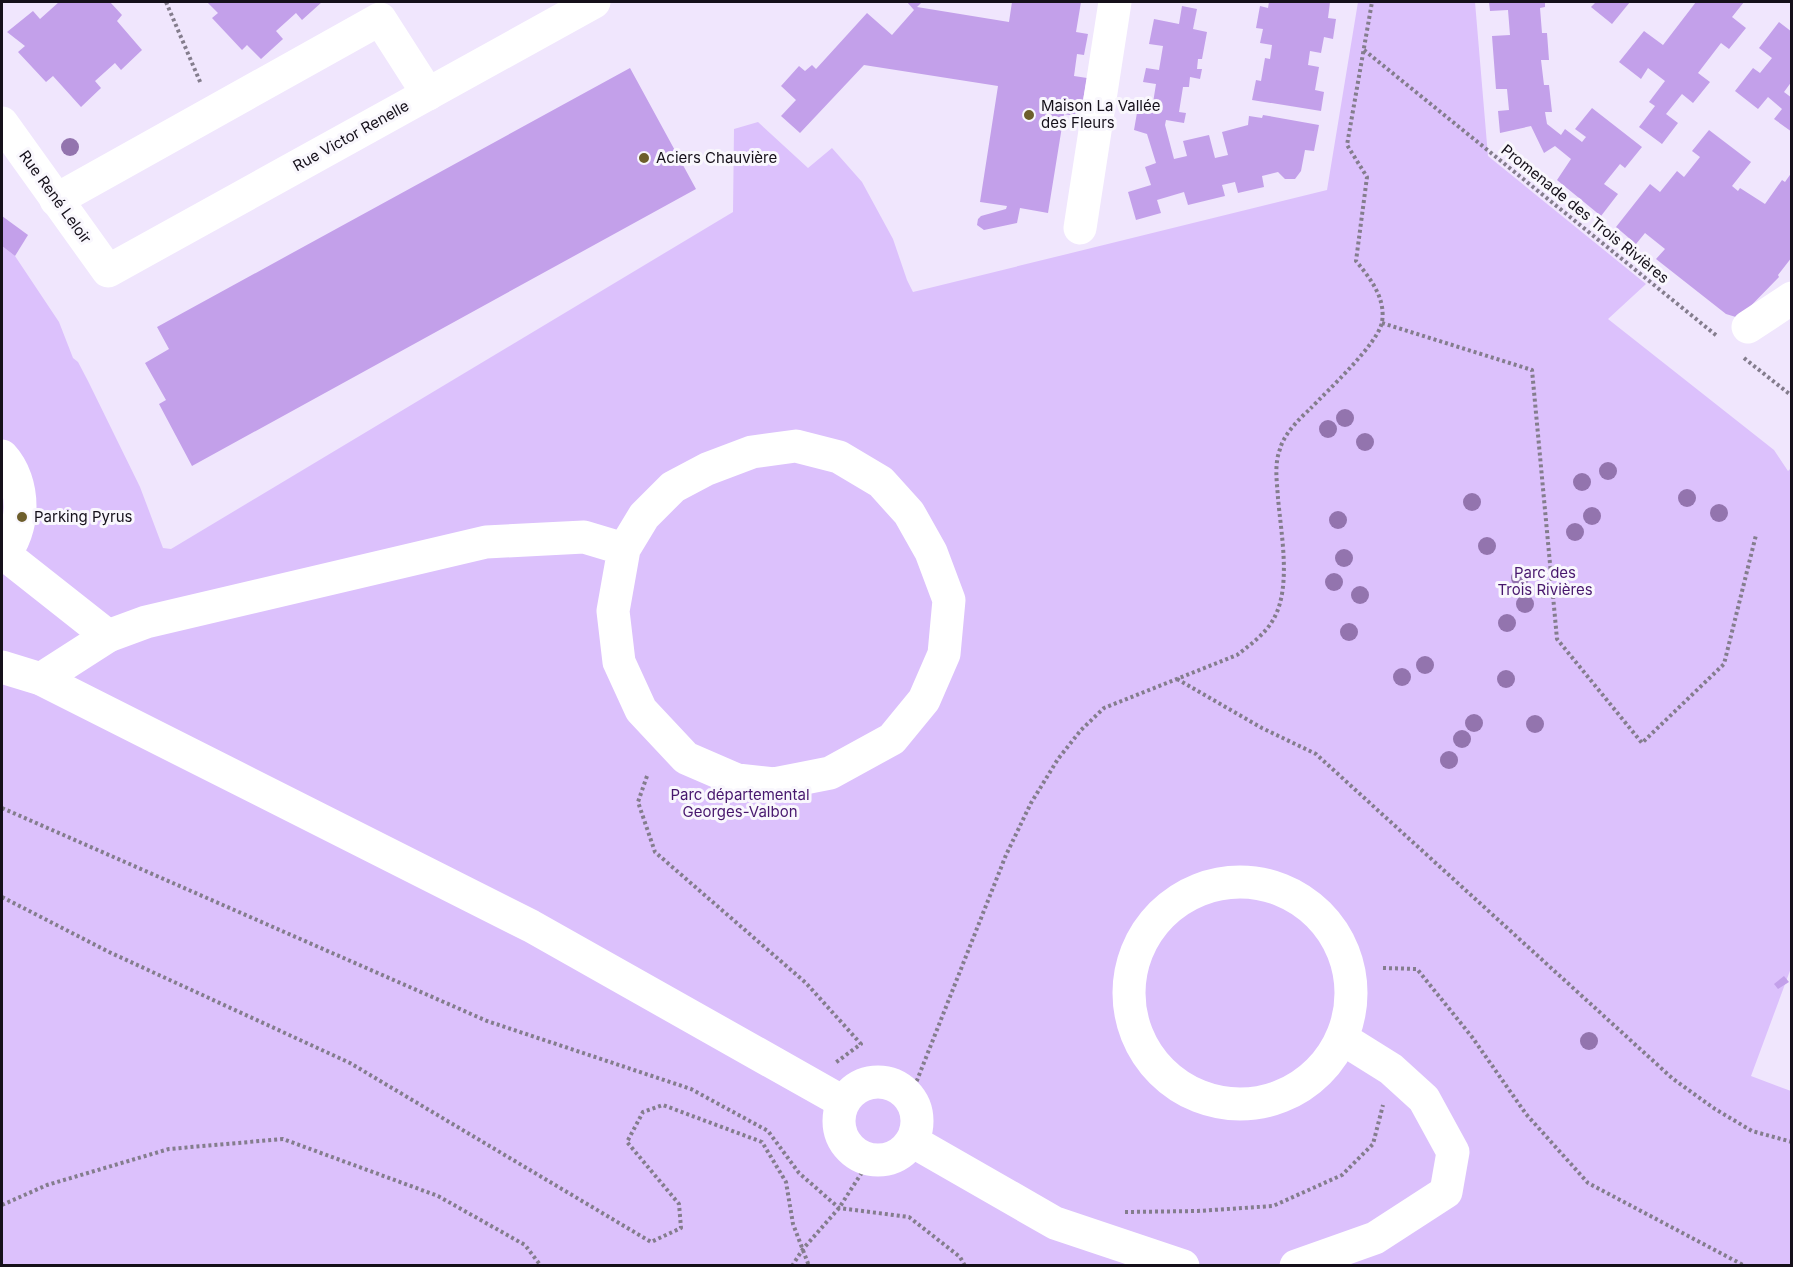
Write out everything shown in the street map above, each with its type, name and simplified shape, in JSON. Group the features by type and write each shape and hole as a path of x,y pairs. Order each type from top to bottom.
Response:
{"street":[{"name":"Rue Victor Renelle","path":"108,271 594,2"},
{"path":"1080,228 1115,2"},
{"path":"56,200 380,19 428,94"},
{"name":"Rue René Leloir","path":"2,123 108,271"},
{"path":"1735,340 1791,298"},
{"path":"796,446 839,457 881,482 909,513 931,552 949,600 944,654 924,700 892,738 830,773 774,784 736,780 686,758 641,710 620,662 613,612 624,549 644,516 674,487 707,469 752,452 796,446"},
{"path":"2,456 17,484 21,508 16,532 3,556 108,636"},
{"path":"41,679 108,636 146,622 486,542 584,537 624,549"},
{"path":"2,667 41,679 531,926 843,1102"},
{"path":"1231,882 1274,885 1305,902 1332,932 1346,956 1354,992 1353,1013 1343,1039 1329,1061 1302,1084 1276,1096 1245,1103 1215,1103 1189,1094 1161,1076 1141,1041 1128,1005 1128,976 1142,940 1164,909 1201,888 1231,882"},
{"path":"1296,1266 1375,1238 1446,1192 1453,1152 1424,1099 1391,1069 1343,1039"},
{"path":"876,1082 889,1083 901,1089 910,1098 917,1119 912,1141 894,1158 882,1161 870,1160 849,1148 842,1138 839,1114 843,1102 851,1092 862,1085 876,1082"},
{"path":"912,1141 1055,1223 1183,1266"}],"path":[{"path":"166,2 213,111"},
{"path":"910,1098 1006,855 1031,803 1058,759 1081,730 1104,708 1237,655 1255,641 1273,620 1279,603 1284,573 1276,471 1280,447 1298,420 1355,363 1382,323 1382,305 1375,287 1356,261 1367,177 1347,145 1372,2"},
{"name":"Promenade des Trois Rivières","path":"1363,50 1735,340 1791,396"},
{"path":"1382,323 1532,370 1557,639 1642,743 1724,664 1755,535"},
{"path":"1176,679 1262,728 1316,754 1672,1078 1752,1131 1791,1142"},
{"path":"647,776 638,802 655,852 806,983 861,1044 808,1082"},
{"path":"2,808 488,1021 691,1089 768,1131 800,1173 839,1208 909,1217 960,1257 965,1266"},
{"path":"2,897 109,952 350,1063 651,1242 681,1228 679,1204 627,1142 643,1112 663,1105 762,1142 786,1182 793,1224 809,1266"},
{"path":"1383,968 1417,969 1472,1037 1526,1114 1588,1183 1745,1266"},
{"path":"1121,1212 1198,1211 1273,1206 1342,1175 1373,1144 1391,1069"},
{"path":"2,1205 47,1185 169,1149 283,1139 438,1196 525,1245 541,1266"},
{"path":"792,1266 803,1249 839,1208 870,1160"}],"green space":[{"name":"Parc départemental Georges-Valbon","path":"1358,2 1475,2 1488,156 1646,284 1608,319 1774,450 1788,471 1791,468 1791,968 1751,1076 1791,1091 1791,1265 2,1265 2,246 15,256 59,322 73,358 78,362 88,381 140,487 163,548 171,549 733,212 734,129 758,122 808,168 832,148 862,182 893,239 913,292 1327,190"}],"building":[{"path":"59,2 110,2 122,15 117,21 142,50 121,70 115,63 95,81 101,88 81,107 53,76 46,82 18,52 25,46 7,32 33,11 40,19"},
{"path":"207,2 322,2 302,20 296,13 276,31 283,39 261,59 247,45 242,50 212,18 218,13"},
{"name":"Maison La Vallée des Fleurs","path":"907,2 922,2 917,7 1009,22 1012,2 1081,2 1076,32 1088,34 1084,55 1077,54 1074,76 1087,78 1083,100 1077,99 1075,116 1064,114 1048,213 1020,208 1017,223 984,230 977,225 981,216 1006,209 1007,206 980,202 998,86 864,65 800,133 781,116 796,100 781,86 799,66 805,71 812,65 816,69 867,13 892,35 914,10"},
{"path":"1269,2 1330,2 1328,18 1336,19 1333,39 1324,37 1321,53 1310,51 1308,65 1319,67 1315,90 1324,92 1321,111 1252,100 1256,80 1261,81 1265,58 1270,59 1272,45 1260,43 1263,29 1256,28 1260,6 1268,8"},
{"path":"1489,2 1545,2 1545,7 1540,8 1542,33 1547,33 1549,60 1541,60 1544,85 1549,85 1552,112 1545,112 1547,124 1561,135 1565,129 1582,142 1586,137 1575,129 1592,108 1642,147 1625,168 1620,164 1604,184 1618,194 1601,216 1557,180 1571,159 1555,146 1544,153 1531,126 1500,133 1498,111 1509,110 1507,89 1496,89 1492,36 1510,35 1508,10 1490,11"},
{"path":"1596,2 1630,2 1612,24 1591,7"},
{"path":"1696,2 1744,2 1732,17 1746,28 1729,49 1721,43 1698,73 1710,82 1693,103 1682,94 1666,114 1678,123 1662,144 1639,127 1655,106 1649,102 1665,81 1648,68 1641,79 1619,62 1644,31 1663,45"},
{"path":"1182,6 1197,9 1193,29 1207,32 1202,59 1198,59 1197,69 1202,69 1200,79 1190,77 1189,87 1183,87 1179,112 1186,113 1184,123 1166,120 1165,125 1174,159 1187,156 1183,141 1209,135 1215,158 1228,155 1222,132 1248,125 1249,116 1262,118 1263,115 1319,125 1314,151 1305,150 1301,171 1295,179 1285,179 1278,172 1262,176 1264,187 1238,193 1235,182 1222,185 1225,196 1188,205 1184,192 1157,200 1161,213 1136,220 1128,192 1151,185 1145,167 1156,163 1147,134 1134,130 1138,107 1152,109 1156,84 1143,82 1146,68 1159,70 1163,46 1149,44 1154,19 1179,24"},
{"path":"1779,22 1792,32 1792,81 1784,92 1792,98 1792,132 1774,119 1782,109 1768,97 1758,109 1735,91 1753,68 1760,73 1772,58 1759,48"},
{"path":"630,68 696,189 192,466 159,404 166,400 145,363 169,349 157,327"},
{"path":"1709,130 1751,162 1732,186 1738,191 1740,188 1765,204 1782,180 1785,182 1792,172 1792,257 1778,275 1779,277 1739,318 1726,314 1656,259 1665,249 1645,233 1636,244 1616,227 1650,184 1660,192 1677,171 1684,177 1700,157 1692,151"},
{"path":"2,216 28,235 15,256 2,246"},
{"path":"1784,976 1789,982 1778,989 1774,984"}],"place":[{"name":"Maison La Vallée des Fleurs","path":"1029,115"},
{"name":"Aciers Chauvière","path":"644,158"},
{"name":"Parking Pyrus","path":"22,517"}],"park label":[{"name":"Parc des Trois Rivières","path":"1545,582"}]}
